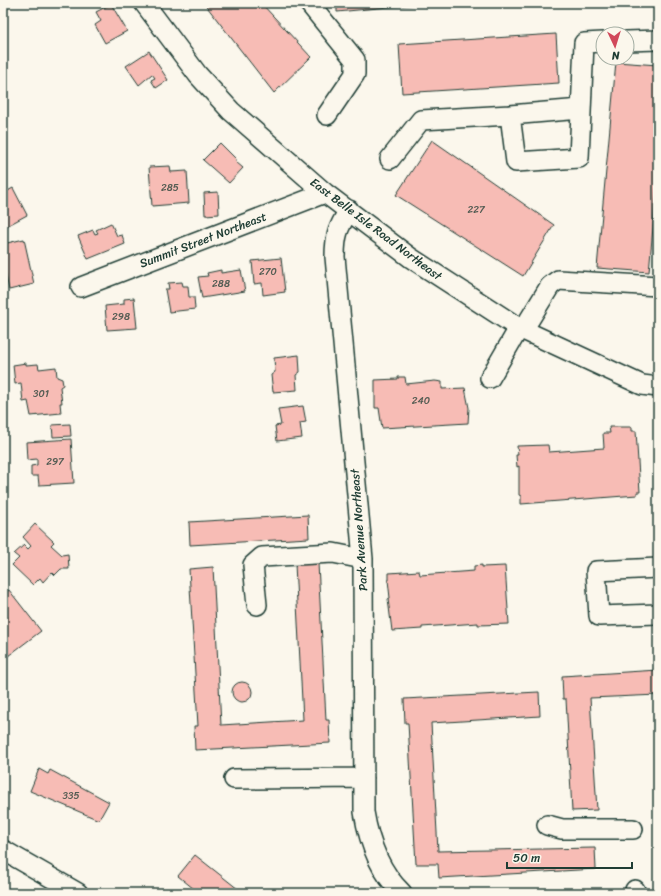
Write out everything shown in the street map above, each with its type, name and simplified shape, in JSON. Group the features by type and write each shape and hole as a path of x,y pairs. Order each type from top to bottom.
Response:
{"street":[{"name":"East Belle Isle Road Northeast","path":"144,3 198,75 231,111 325,192 410,258 521,329 642,385 658,387"},
{"path":"309,3 354,60 354,74 328,115"},
{"path":"635,41 658,40"},
{"path":"510,115 516,162 580,158 584,43 595,42"},
{"path":"390,159 421,120 581,109"},
{"name":"Summit Street Northeast","path":"81,287 325,192"},
{"name":"Park Avenue Northeast","path":"349,210 338,227 335,237 363,559 364,812 374,851 383,871 402,893"},
{"path":"490,378 550,286 558,280 658,286"},
{"path":"257,605 253,565 262,557 333,553 363,559"},
{"path":"658,568 596,571 600,616 658,614"},
{"path":"234,779 364,778"},
{"path":"547,825 562,829 633,829"},
{"path":"3,850 78,893"}],"shaded area":[{"path":"456,3 658,3 658,6 455,8"}],"building":[{"path":"204,3 261,3 311,57 274,93"},
{"path":"337,3 430,3 337,12"},
{"path":"111,4 127,31 105,43 95,25 101,21 96,12"},
{"path":"556,34 559,83 402,93 399,44"},
{"path":"149,51 168,80 156,88 151,80 155,78 152,74 139,85 126,66"},
{"path":"635,63 658,65 658,171 649,272 597,268 616,66 635,66"},
{"path":"432,140 554,225 523,276 396,195"},
{"path":"220,143 243,168 229,183 203,160"},
{"path":"170,166 171,172 187,171 189,203 152,206 149,167"},
{"path":"13,188 27,215 3,228 3,191 4,193"},
{"path":"218,192 219,214 205,215 204,193"},
{"path":"111,223 117,236 122,235 125,244 88,259 78,236 93,230 95,234 98,233 96,230"},
{"path":"24,239 34,284 9,290 3,261 3,244"},
{"path":"281,258 285,292 263,295 262,283 254,284 252,261"},
{"path":"221,270 221,273 241,270 245,291 202,298 198,277 208,276 207,273"},
{"path":"182,282 183,286 188,286 189,297 194,297 195,309 169,312 165,289 169,289 168,283"},
{"path":"134,298 137,328 107,330 105,306 124,304 124,299"},
{"path":"299,355 300,372 296,375 297,390 273,392 271,375 275,372 274,358"},
{"path":"26,363 26,365 38,364 39,369 56,367 57,377 62,379 63,385 60,387 62,403 60,403 61,413 31,416 28,401 23,402 21,383 15,384 13,365"},
{"path":"398,377 405,377 406,384 435,381 442,382 442,389 465,388 469,408 468,423 382,428 379,408 375,408 375,380 398,379"},
{"path":"303,406 306,422 300,423 302,438 277,441 275,426 281,425 278,409"},
{"path":"70,424 71,436 53,437 52,425"},
{"path":"609,427 632,427 632,431 636,431 640,492 637,492 637,495 521,504 521,496 519,495 519,466 517,467 516,455 518,455 517,446 548,445 549,452 604,448 603,433 610,433"},
{"path":"71,439 74,483 39,485 38,476 31,476 31,466 37,465 37,459 27,460 26,442"},
{"path":"308,515 309,538 190,545 189,522"},
{"path":"35,524 54,542 51,545 62,555 68,554 69,569 61,569 55,575 52,572 43,582 40,578 33,585 12,565 19,558 14,554 24,545 28,549 31,546 23,537"},
{"path":"318,563 326,720 329,720 330,743 195,750 194,726 198,726 189,569 213,567 221,725 303,720 295,564"},
{"path":"482,565 482,567 505,566 509,624 478,625 478,623 422,627 422,629 392,631 388,599 390,598 388,580 389,573 419,571 420,575 474,571 474,566"},
{"path":"9,590 41,631 8,656 3,649 3,622 8,618 3,612 3,594"},
{"path":"658,670 658,695 590,698 597,810 572,811 566,699 563,699 562,676"},
{"path":"242,682 249,685 252,692 249,699 242,702 235,699 232,692 235,685"},
{"path":"539,692 540,716 431,723 438,851 595,848 596,869 439,878 438,864 416,864 408,723 405,723 404,699"},
{"path":"39,769 48,774 50,770 109,802 99,820 30,791"},
{"path":"195,855 243,893 199,893 178,876"}]}
